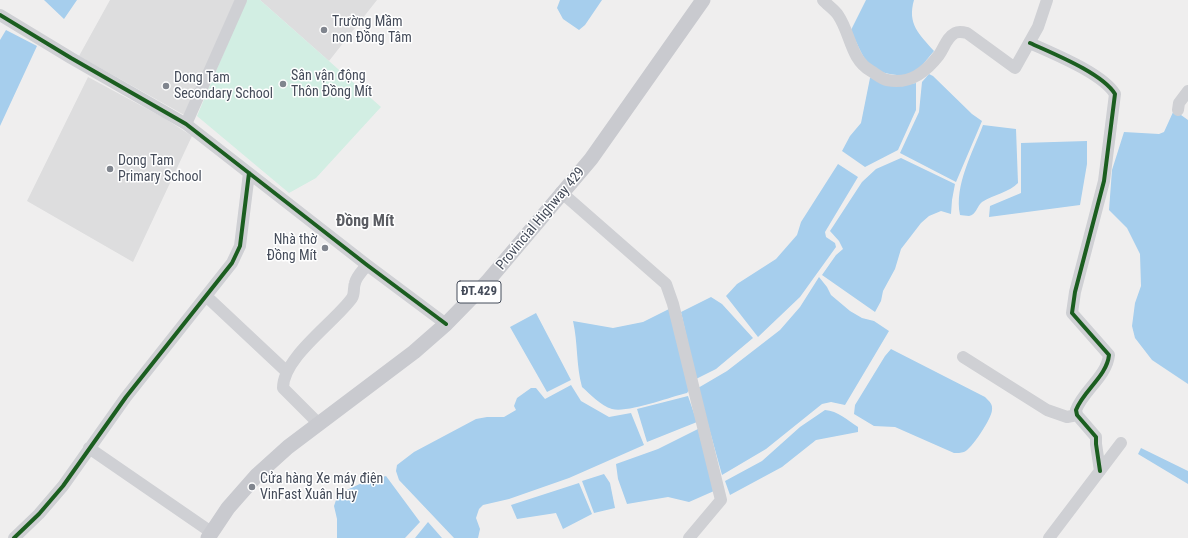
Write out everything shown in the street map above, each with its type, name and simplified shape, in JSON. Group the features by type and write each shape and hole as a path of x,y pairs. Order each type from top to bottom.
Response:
{"main road":[{"name":"Provincial Highway 429","path":"209,535 257,475 288,447 414,352 446,324 487,282 561,192 591,159 703,0"}],"street":[{"path":"186,124 241,0"},
{"path":"823,0 838,14 849,35 853,52 864,67 887,80 913,80 921,74 939,55 949,38 960,32 967,32 1015,68 1038,27 1047,0"},
{"path":"0,15 186,124 367,265 446,324"},
{"path":"1030,42 1095,75 1109,85 1115,94 1104,181 1075,292 1072,313 1109,355 1104,369 1079,402 1076,410 1077,415 1096,436 1100,471"},
{"path":"1178,110 1180,103 1188,91"},
{"path":"14,538 39,514 64,486 89,448 126,397 232,263 240,246 250,173"},
{"path":"561,192 666,284 673,304 721,500 688,538"},
{"path":"319,424 283,388 283,381 287,372 305,347 353,297 355,282 367,265"},
{"path":"206,296 287,372"},
{"path":"963,357 1047,410 1067,416 1077,415"},
{"path":"1048,538 1121,443"},
{"path":"89,448 209,535"}],"shaded area":[{"name":"Dong Tam Secondary School","path":"110,0 238,0 186,116 79,56"},
{"name":"Trường Mầm non Đồng Tâm","path":"260,0 377,0 329,61"},
{"name":"Dong Tam Primary School","path":"88,77 164,118 192,136 133,262 27,201"}],"green space":[{"name":"Sân vận động Thôn Đồng Mít","path":"246,0 260,0 381,107 316,178 289,193 197,116"}],"water":[{"path":"44,0 77,0 64,19"},
{"path":"560,0 602,0 585,25 579,30 563,19 557,8"},
{"path":"866,0 914,0 912,8 913,22 919,34 934,51 911,76 886,73 878,70 871,66 861,53 851,30"},
{"path":"6,30 37,46 0,126 0,40"},
{"path":"929,74 933,76 972,114 982,121 956,182 900,153 919,112 922,82"},
{"path":"873,76 904,85 916,83 916,110 898,150 865,167 842,151 850,136 861,123 870,78"},
{"path":"1174,110 1188,120 1188,384 1152,360 1135,338 1132,326 1135,303 1141,286 1140,254 1127,228 1109,210 1112,170 1124,132 1159,134 1164,132"},
{"path":"983,125 1016,129 1018,183 1011,189 982,202 971,215 960,215 959,204 962,180"},
{"path":"1087,141 1087,164 1080,205 989,217 990,206 1021,193 1021,143"},
{"path":"901,158 955,184 951,214 941,211 929,216 921,223 901,249 895,269 883,291 881,301 875,312 822,275 836,255 843,249 839,241 830,231 862,182 876,169"},
{"path":"838,164 858,177 825,232 826,237 835,243 836,247 800,297 758,337 726,296 737,284 776,259 797,235 801,222"},
{"path":"819,277 831,295 850,311 862,318 874,321 889,331 845,405 831,402 822,404 766,449 722,475 698,388 727,371 780,330 800,307"},
{"path":"711,297 722,304 753,338 716,369 696,379 681,312"},
{"path":"669,309 689,390 687,393 638,407 619,410 612,409 604,405 582,387 573,321 613,328 643,322"},
{"path":"536,313 571,380 547,392 510,327"},
{"path":"891,349 985,397 990,403 992,410 989,420 976,440 967,450 954,453 895,427 874,426 854,414 855,405 885,356"},
{"path":"571,385 581,401 609,417 631,413 644,445 569,478 509,499 483,505 479,509 476,518 480,529 478,538 454,538 399,480 396,471 397,465 414,452 476,419 487,417 504,417 516,410 514,406 517,398 531,388 536,388 545,399"},
{"path":"688,396 697,422 647,442 637,409"},
{"path":"825,410 838,414 858,427 858,432 816,440 782,467 730,495 725,481 762,461 800,427"},
{"path":"698,429 714,491 689,502 668,497 627,504 618,479 616,464 658,449"},
{"path":"1141,448 1188,471 1188,484 1138,454"},
{"path":"604,474 610,483 615,508 594,513 582,481"},
{"path":"386,476 420,522 405,538 337,538 337,519 334,506 338,494 364,482"},
{"path":"579,483 592,514 563,529 556,513 517,519 511,505"},
{"path":"428,522 442,538 415,538"}],"cycle path":[{"path":"0,15 71,58 186,124 367,265 446,324"},
{"path":"1030,43 1064,58 1089,72 1109,86 1115,94 1104,181 1075,292 1072,313 1109,355 1100,377 1084,396 1076,410 1077,415 1096,437 1100,471"},
{"path":"14,538 39,514 63,486 126,397 232,263 240,246 249,173"}],"place":[{"name":"Trường Mầm non Đồng Tâm","path":"324,30"},
{"name":"Sân vận động Thôn Đồng Mít","path":"283,84"},
{"name":"Dong Tam Secondary School","path":"166,86"},
{"name":"Dong Tam Primary School","path":"110,169"},
{"name":"Nhà thờ Đồng Mít","path":"325,248"},
{"name":"Cửa hàng Xe máy điện VinFast Xuân Huy","path":"252,487"}],"district":[{"name":"Đồng Mít","path":"365,222"}]}
